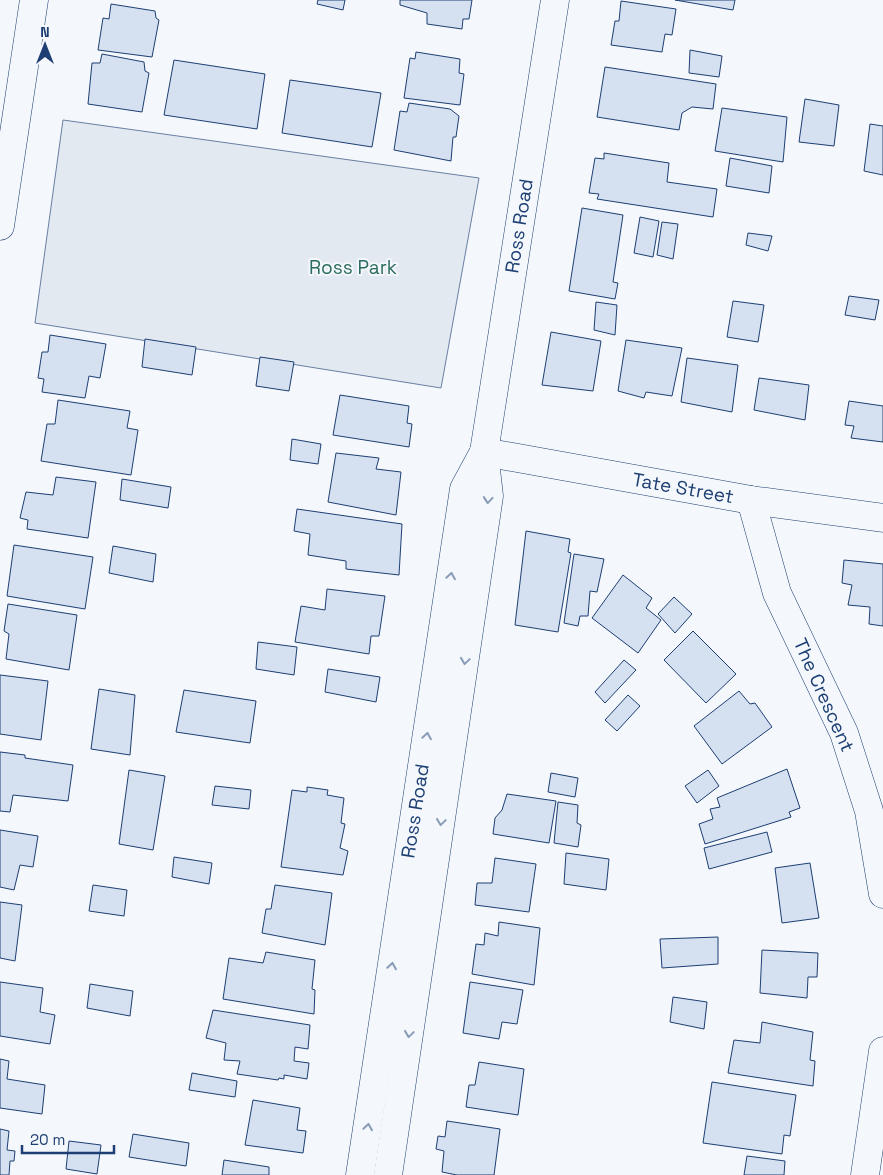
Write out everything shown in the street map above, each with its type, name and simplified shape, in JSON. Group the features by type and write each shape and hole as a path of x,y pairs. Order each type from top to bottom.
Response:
{"street":[{"path":"0,226 34,0"},
{"name":"Ross Road","path":"388,1175 489,496 484,452 555,0"},
{"name":"Ross Road","path":"360,1175 464,489 484,452"},
{"name":"Tate Street","path":"484,452 752,500 883,518"},
{"name":"The Crescent","path":"752,500 777,593 844,733 870,811 883,894"},
{"path":"865,1175 883,1051"}],"green space":[{"name":"Ross Park","path":"63,120 479,178 441,388 35,323"}],"building":[{"path":"318,0 345,0 343,10 317,4"},
{"path":"400,0 472,0 469,19 463,19 462,29 427,24 427,13 400,5"},
{"path":"675,0 735,0 733,10"},
{"path":"621,1 676,9 672,35 665,34 662,52 611,45 615,21 619,21"},
{"path":"111,4 155,11 156,18 159,20 152,57 98,50 103,18 109,19"},
{"path":"690,50 722,56 719,77 689,73"},
{"path":"416,52 460,59 459,73 464,74 460,105 404,98 410,58 415,59"},
{"path":"102,54 144,62 145,71 149,73 142,112 88,104 92,63 100,63"},
{"path":"174,60 265,74 257,129 164,115"},
{"path":"605,67 716,84 713,109 692,107 682,113 679,130 597,117"},
{"path":"290,80 381,93 372,147 282,133"},
{"path":"805,99 839,105 834,146 799,142"},
{"path":"409,103 450,109 459,116 456,137 453,137 451,161 394,150 400,111 407,112"},
{"path":"722,108 787,117 783,162 715,151"},
{"path":"870,124 883,126 883,175 864,171"},
{"path":"604,153 669,163 667,182 717,189 713,217 597,199 599,194 589,193 595,158 604,159"},
{"path":"730,158 772,166 769,193 726,186"},
{"path":"582,208 623,215 613,282 618,283 615,299 569,291"},
{"path":"640,217 659,221 653,257 634,253"},
{"path":"662,222 678,224 673,259 657,255"},
{"path":"748,233 772,236 768,251 746,245"},
{"path":"849,296 879,300 875,320 845,315"},
{"path":"733,301 764,305 758,342 727,337"},
{"path":"596,302 617,305 615,335 594,330"},
{"path":"551,332 601,341 593,391 542,385"},
{"path":"50,335 106,344 100,378 89,376 85,398 42,392 44,379 38,378 42,352 48,352"},
{"path":"145,339 196,347 192,375 142,367"},
{"path":"626,340 682,348 672,396 646,392 644,398 618,391"},
{"path":"260,357 294,362 289,391 256,386"},
{"path":"687,358 738,365 732,412 681,402"},
{"path":"759,378 809,385 805,420 754,410"},
{"path":"340,395 409,406 407,423 412,424 409,447 333,435"},
{"path":"58,400 130,411 127,428 138,430 131,475 41,461 47,424 55,424"},
{"path":"849,401 883,406 883,442 851,438 854,426 845,425"},
{"path":"292,439 321,444 318,464 290,460"},
{"path":"336,453 379,458 376,469 401,472 396,515 328,502"},
{"path":"56,477 96,482 88,538 27,529 28,520 20,518 26,492 53,495"},
{"path":"122,479 171,487 168,508 120,500"},
{"path":"297,509 402,524 399,575 346,569 346,561 308,555 310,534 294,531"},
{"path":"526,531 570,539 568,552 571,553 558,632 515,625"},
{"path":"14,545 93,557 85,609 7,596"},
{"path":"113,546 156,554 153,582 109,573"},
{"path":"574,554 604,559 597,592 590,591 588,616 580,616 578,626 564,623"},
{"path":"844,560 883,564 883,626 869,624 870,607 848,605 852,585 842,583"},
{"path":"623,575 652,598 646,608 661,620 638,653 592,618"},
{"path":"327,589 385,596 379,636 371,636 369,654 295,642 301,606 325,610"},
{"path":"674,597 692,614 675,633 658,614"},
{"path":"8,604 77,615 69,670 6,659 9,634 4,631"},
{"path":"693,631 736,674 706,703 664,660"},
{"path":"258,642 297,647 294,675 256,669"},
{"path":"624,660 636,670 605,703 595,692"},
{"path":"328,669 380,677 376,702 325,692"},
{"path":"0,675 48,681 41,740 0,734"},
{"path":"99,689 135,695 130,755 91,749"},
{"path":"184,690 256,701 250,743 176,732"},
{"path":"739,691 750,704 755,703 772,727 722,764 694,726"},
{"path":"628,695 640,706 617,731 605,720"},
{"path":"0,752 25,755 25,758 73,765 68,801 13,795 10,812 0,811"},
{"path":"787,769 800,808 789,812 791,817 705,844 699,824 713,819 710,809 720,807 717,798"},
{"path":"129,770 165,776 153,850 119,844"},
{"path":"708,770 719,786 697,803 685,786"},
{"path":"551,773 578,778 575,797 548,792"},
{"path":"215,786 251,790 249,809 212,805"},
{"path":"307,787 328,790 327,795 344,798 341,823 345,824 340,848 348,851 343,875 281,867 292,790 307,792"},
{"path":"507,794 556,801 549,843 493,834 495,818 502,810"},
{"path":"558,802 578,805 577,823 581,825 578,847 554,843"},
{"path":"0,830 38,836 33,867 20,865 14,890 0,887"},
{"path":"767,832 772,852 709,869 704,848"},
{"path":"566,853 609,859 606,890 564,884"},
{"path":"174,857 212,863 209,884 172,877"},
{"path":"495,858 536,864 529,912 475,905 477,883 492,883"},
{"path":"810,863 819,918 782,923 775,868"},
{"path":"93,885 127,890 124,916 89,911"},
{"path":"275,885 332,893 325,945 262,933 266,909 271,909"},
{"path":"0,902 22,905 15,961 0,958"},
{"path":"499,922 540,928 534,985 472,974 476,944 484,945 485,933 498,936"},
{"path":"718,937 718,964 662,968 660,939"},
{"path":"762,950 818,953 817,977 808,977 807,998 760,993"},
{"path":"266,952 315,960 312,989 315,990 314,1014 223,999 229,958 263,963"},
{"path":"0,982 43,988 40,1012 55,1015 50,1044 0,1036"},
{"path":"470,982 523,990 517,1024 502,1022 499,1039 463,1033"},
{"path":"90,984 133,991 130,1016 87,1008"},
{"path":"673,997 707,1002 704,1029 670,1022"},
{"path":"213,1010 310,1025 308,1049 295,1047 294,1061 309,1063 307,1079 284,1075 284,1079 279,1078 278,1080 237,1074 240,1061 224,1060 226,1043 206,1038"},
{"path":"762,1022 813,1032 810,1060 815,1061 813,1086 728,1073 734,1040 760,1043"},
{"path":"0,1059 9,1061 7,1079 45,1085 42,1114 0,1108"},
{"path":"479,1062 524,1069 518,1115 466,1107 469,1085 475,1085"},
{"path":"192,1073 237,1081 235,1097 189,1090"},
{"path":"712,1082 796,1095 790,1136 784,1135 782,1154 703,1143"},
{"path":"253,1100 300,1108 297,1130 306,1131 303,1153 245,1145"},
{"path":"447,1121 500,1129 494,1175 457,1175 442,1172 444,1151 436,1149 438,1136 445,1137"},
{"path":"0,1129 9,1131 7,1150 15,1151 14,1161 10,1161 9,1175 0,1175"},
{"path":"133,1134 189,1143 186,1166 129,1157"},
{"path":"69,1141 101,1145 97,1174 66,1169"},
{"path":"747,1156 785,1161 784,1175 744,1175"},
{"path":"224,1160 269,1167 269,1175 222,1175"}]}
